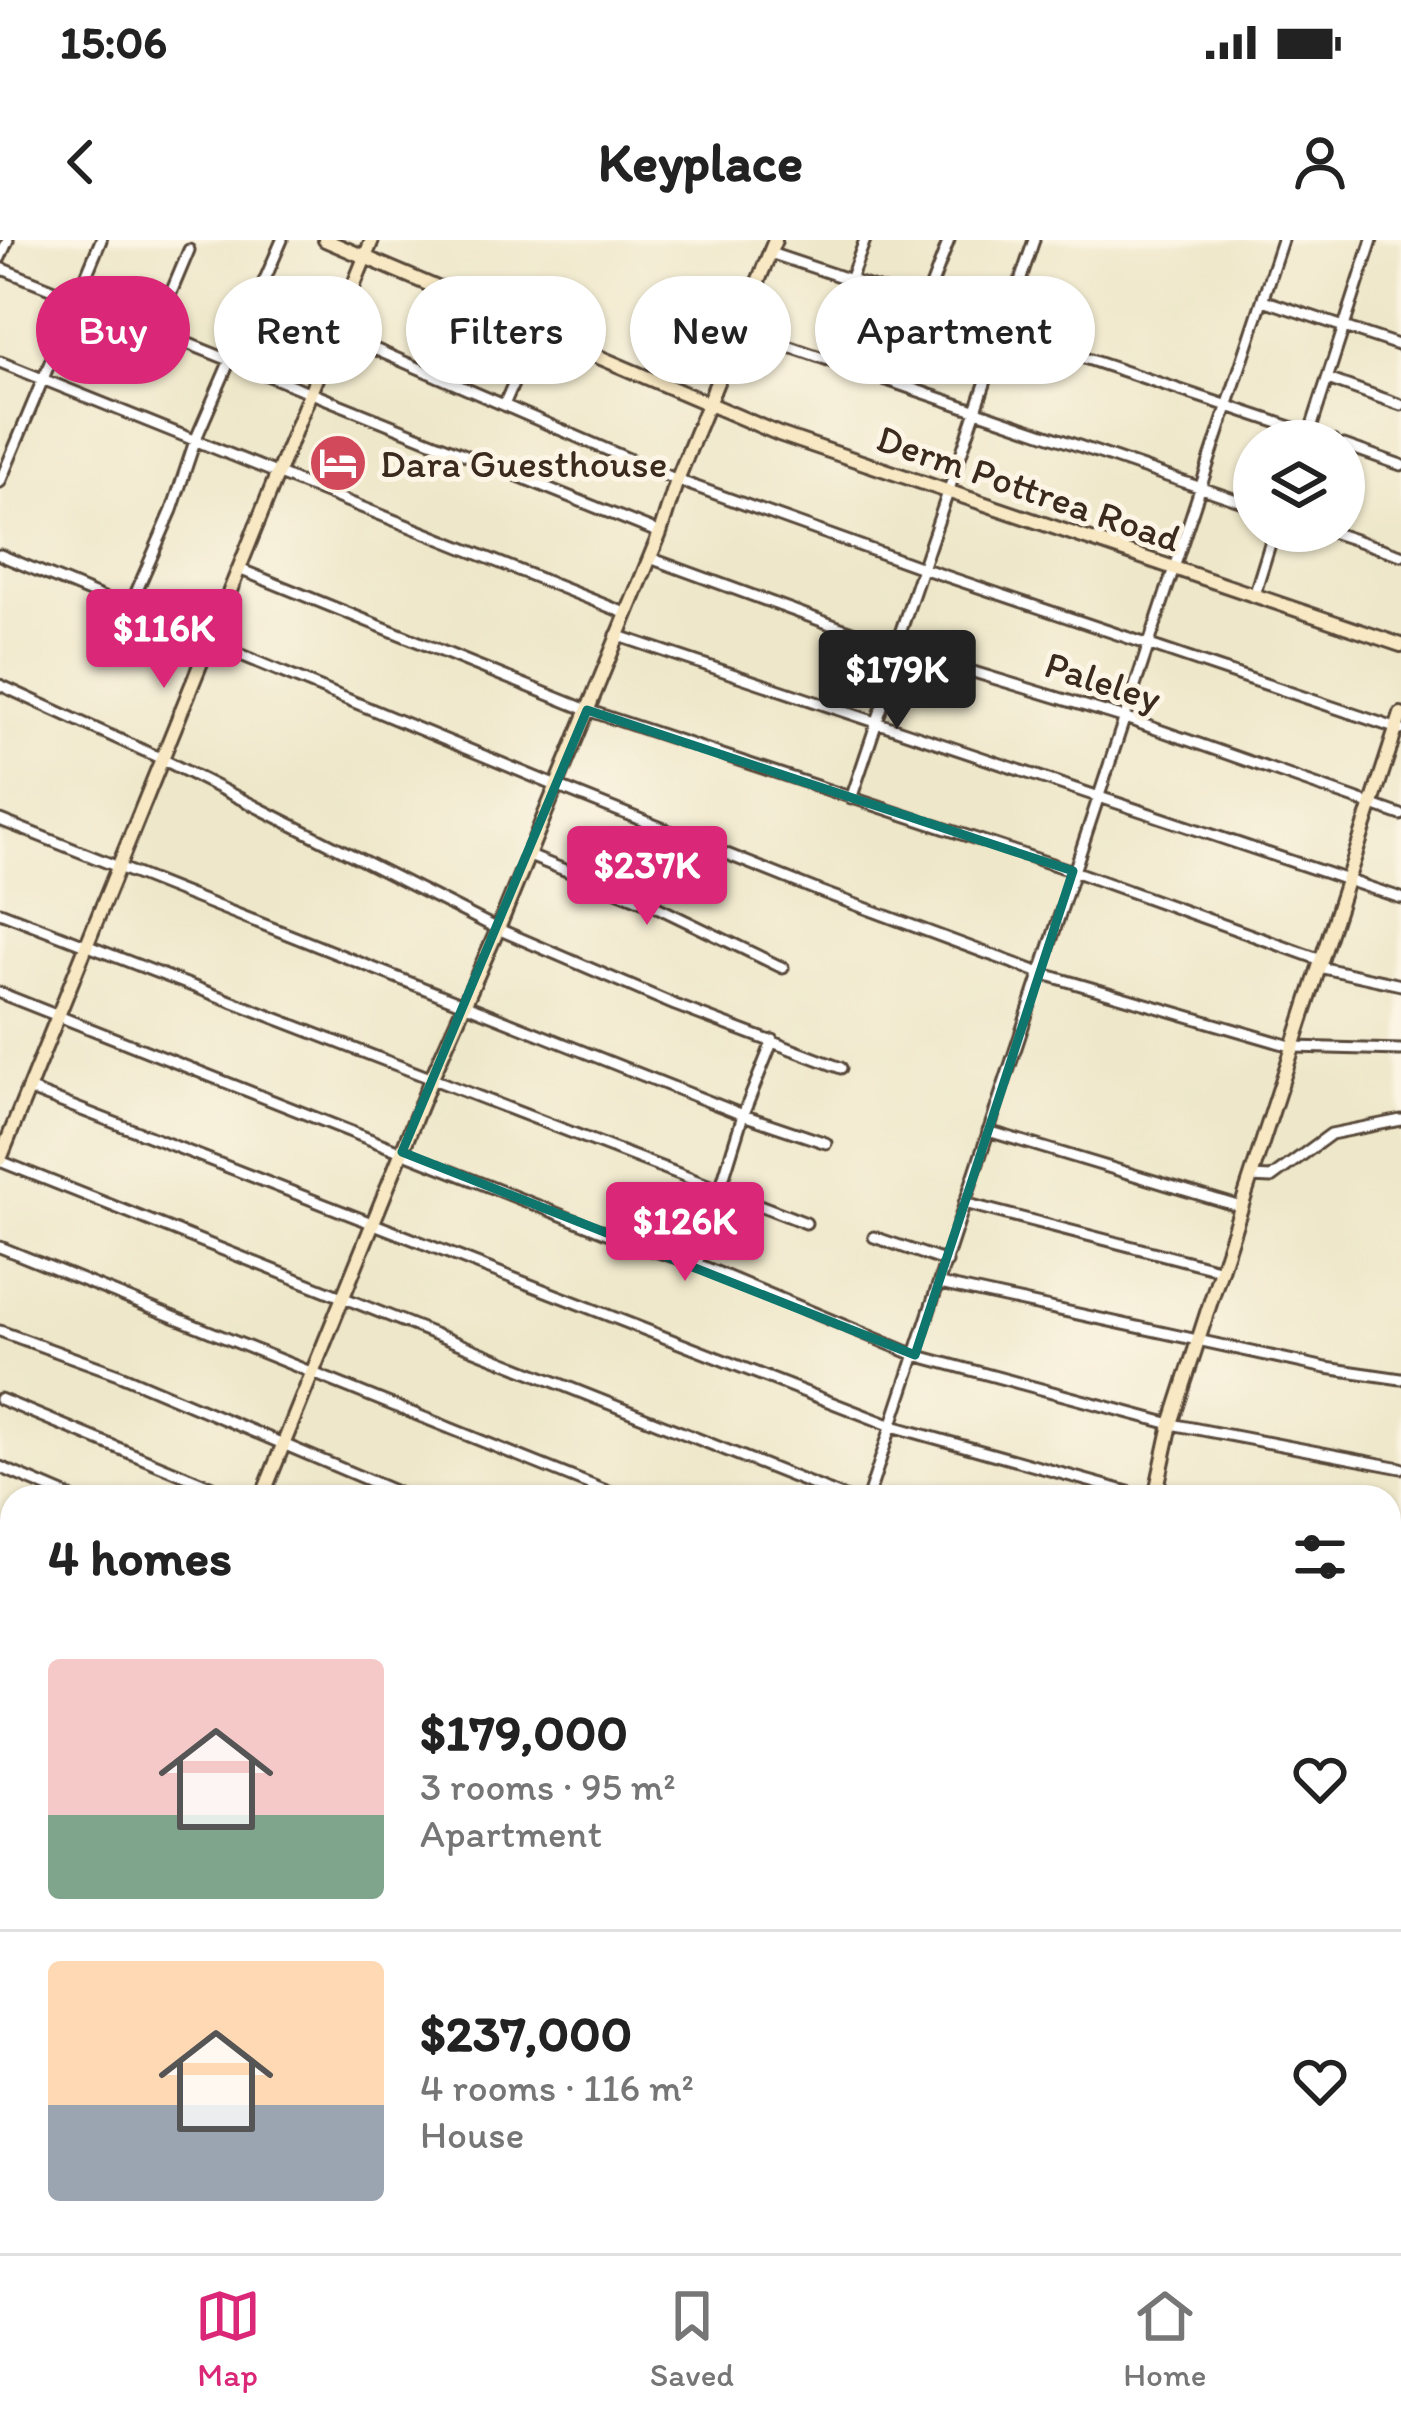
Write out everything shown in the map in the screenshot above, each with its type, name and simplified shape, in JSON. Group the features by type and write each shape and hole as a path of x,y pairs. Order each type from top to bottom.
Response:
{"street":[{"path":"0,258 8,240"},
{"path":"87,276 101,240"},
{"path":"267,276 282,240"},
{"name":"Derm Pottrea Road","path":"325,240 410,276"},
{"path":"357,276 372,240"},
{"path":"852,276 865,240"},
{"path":"935,276 949,240"},
{"path":"1021,276 1034,240"},
{"path":"872,1485 1282,240"},
{"path":"1315,420 1372,240"},
{"path":"760,276 772,247 841,276"},
{"path":"178,276 189,250"},
{"path":"0,268 36,282"},
{"path":"1263,300 1401,346"},
{"path":"791,347 1233,499"},
{"path":"382,352 677,480 1148,646 1399,724 1171,1424 1158,1485"},
{"name":"Derm Pottrea Road","path":"606,359 779,434 1401,646"},
{"path":"0,362 36,376"},
{"path":"1095,363 1265,420"},
{"path":"1328,379 1401,405"},
{"path":"0,482 41,384"},
{"path":"55,384 625,613"},
{"path":"128,611 221,384"},
{"path":"282,384 660,533"},
{"path":"314,384 0,1160 814,1485"},
{"path":"504,405 513,384"},
{"path":"267,1485 650,558 715,384"},
{"path":"851,799 984,384"},
{"path":"1365,452 1401,465"},
{"path":"1365,544 1401,556"},
{"path":"1254,596 1268,552"},
{"path":"0,555 554,785 1040,973 1294,1047 1401,1049"},
{"name":"Paleley","path":"650,558 898,649 1125,718 1401,815"},
{"path":"239,568 587,710 1073,871 1320,964 1401,986"},
{"path":"616,635 1401,898"},
{"path":"0,685 162,759 498,929 675,1005 841,1068"},
{"path":"0,820 743,1115 826,1143"},
{"path":"527,855 657,908 783,968"},
{"path":"0,912 806,1223"},
{"path":"0,993 641,1247 697,1264 915,1355 1171,1424 1401,1468"},
{"path":"697,1264 743,1115 772,1040"},
{"path":"28,1089 892,1426 1103,1485"},
{"path":"1250,1178 1271,1178 1331,1134 1401,1120"},
{"path":"988,1131 1241,1207"},
{"path":"964,1203 1222,1270"},
{"path":"874,1237 947,1262"},
{"path":"0,1246 591,1485"},
{"path":"940,1284 1326,1369 1401,1379"},
{"path":"0,1331 118,1374 378,1485"},
{"path":"0,1399 207,1485"},
{"path":"0,1467 42,1485"}],"highlighted area":[{"path":"587,710 1073,871 915,1355 402,1152"}],"place":[{"name":"Dara Guesthouse","path":"338,463"}]}
